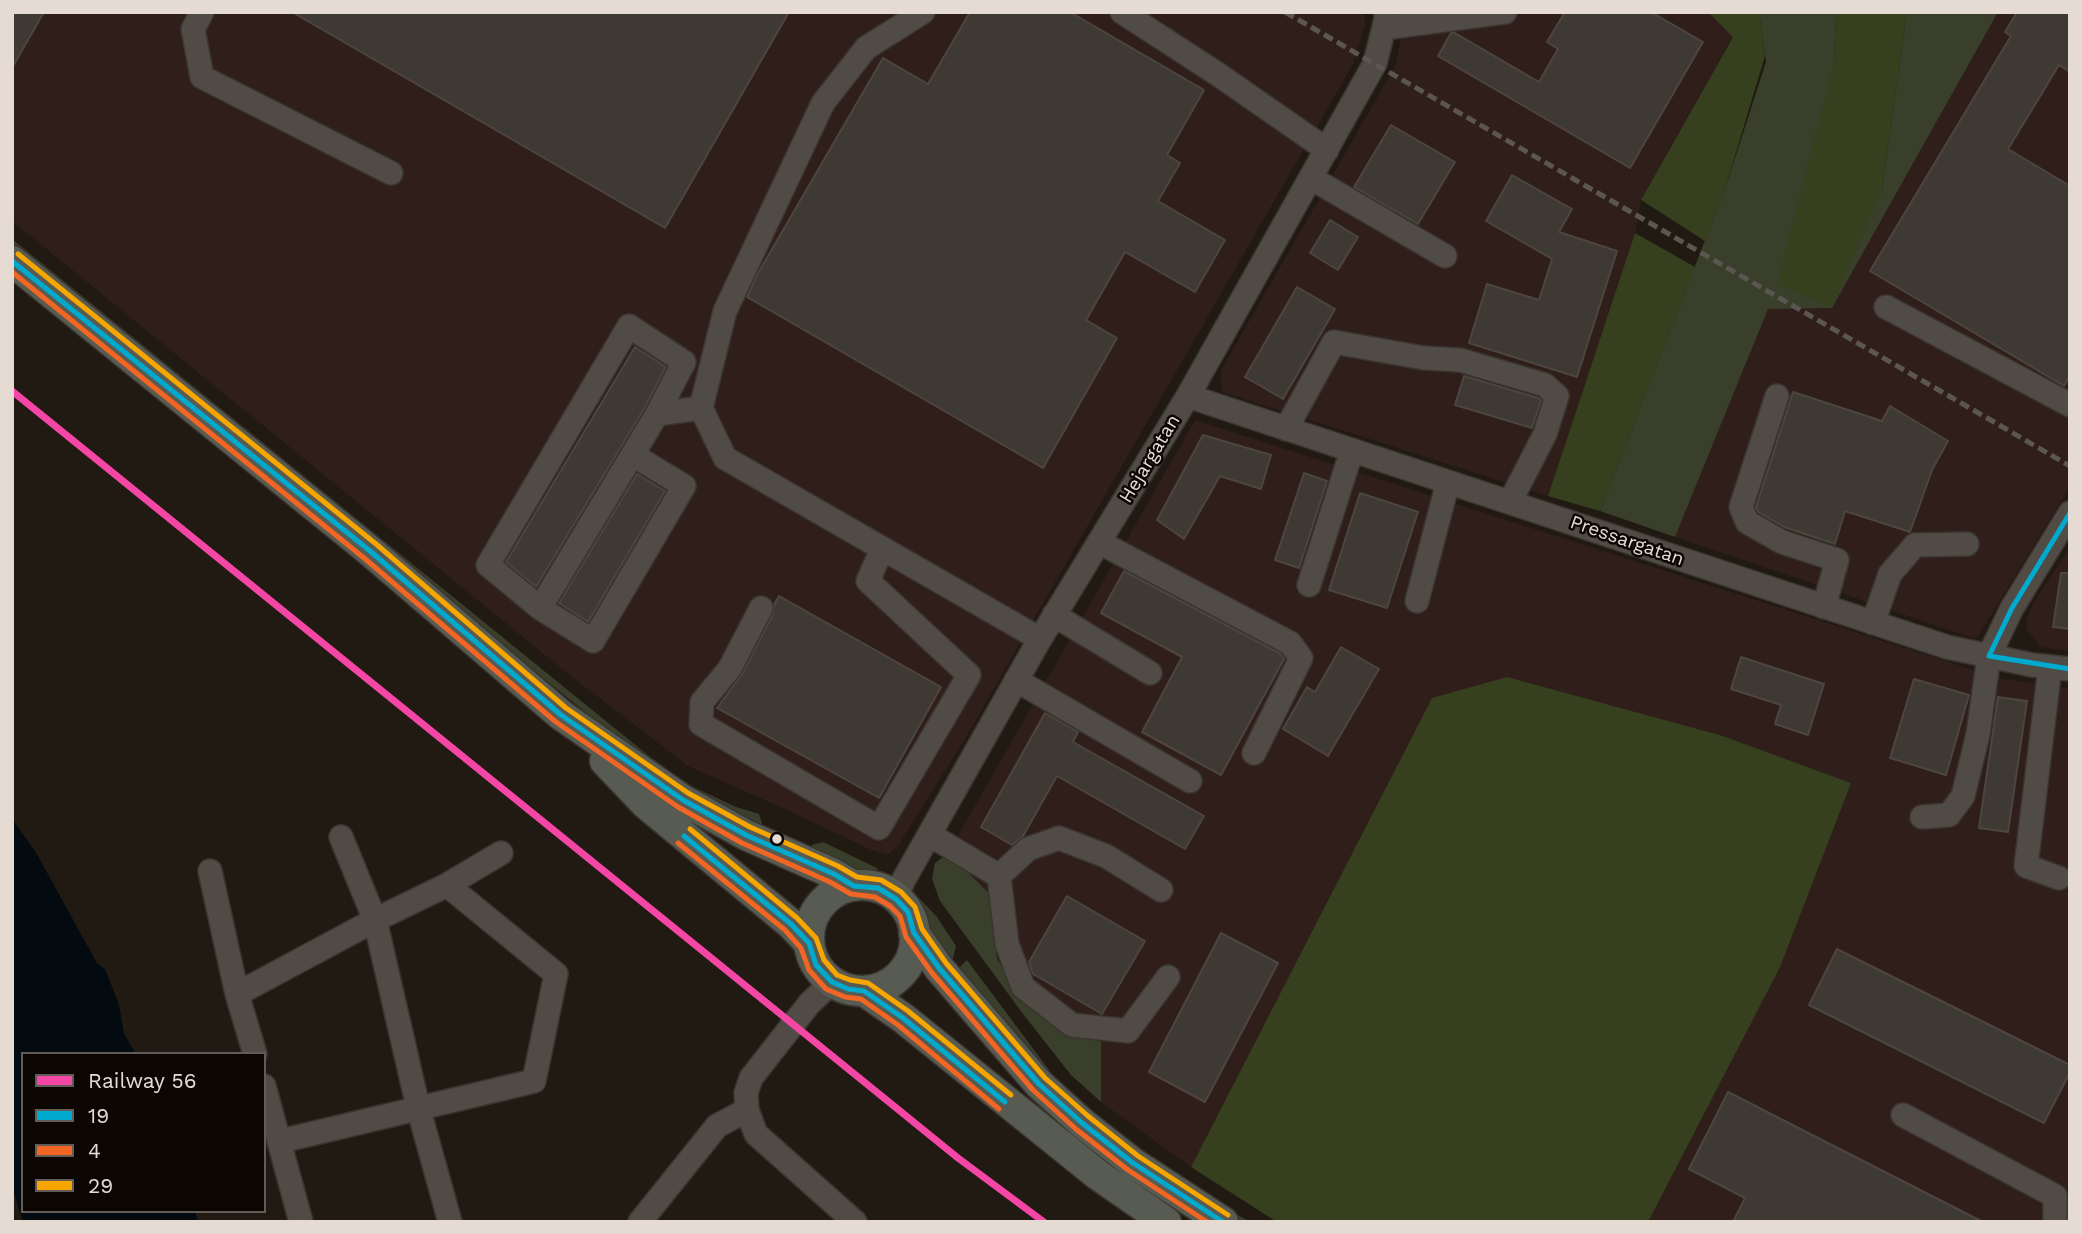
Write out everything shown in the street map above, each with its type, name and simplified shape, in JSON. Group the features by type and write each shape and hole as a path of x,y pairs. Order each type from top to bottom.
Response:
{"main road":[{"path":"12,261 370,551 561,715 646,804 791,924 809,943"},
{"path":"561,715 683,800 746,835 834,874 854,886"},
{"path":"854,886 878,888 896,899 908,912 914,933 913,952 905,970 884,987 864,991 848,989 832,982 816,965 809,943 810,927 820,907 834,893 854,886"},
{"path":"914,933 939,968 1039,1084 1082,1123 1133,1163 1223,1222"},
{"path":"864,991 903,1018 1098,1175 1166,1222"}],"street":[{"path":"202,12 193,30 202,77 391,173"},
{"path":"923,12 866,48 823,103 725,311 701,408 724,458 1040,639"},
{"path":"1122,12 1327,150"},
{"path":"1385,20 1505,12"},
{"name":"Hejargatan","path":"896,899 903,881 1016,680 1188,396 1327,150 1375,63 1385,20"},
{"path":"1311,178 1445,256"},
{"path":"1886,307 2070,405"},
{"path":"540,608 657,414 684,362 629,326 488,565 540,608 593,641 684,486 633,455"},
{"path":"1286,429 1334,342 1424,358 1460,360 1545,385 1557,396 1545,435 1510,502"},
{"name":"Pressargatan","path":"1188,396 1947,647 2060,668"},
{"path":"1777,396 1741,507 1747,522 1782,542 1837,560 1824,607"},
{"path":"657,414 701,408"},
{"path":"1309,585 1352,450"},
{"path":"1417,601 1448,482"},
{"path":"1922,817 1948,815 1963,796 1978,734 1989,656 2012,608 2070,513"},
{"path":"1099,542 1290,643 1301,658 1254,753"},
{"path":"1873,623 1890,574 1915,545 1967,544"},
{"path":"761,608 730,668 702,702 701,724 879,828 968,675 868,581 883,549"},
{"path":"1055,615 1150,673"},
{"path":"2059,878 2026,866 2060,668"},
{"path":"1016,680 1190,781"},
{"path":"930,835 999,876"},
{"path":"341,837 375,920 418,1107 450,1222"},
{"path":"999,876 1028,849 1059,838 1106,856 1161,890"},
{"path":"237,993 447,885 501,853"},
{"path":"210,871 237,993 254,1052"},
{"path":"999,876 1007,944 1023,987 1072,1024 1128,1031 1168,977"},
{"path":"281,1141 534,1080 556,974 447,885"},
{"path":"832,982 809,1004 751,1078 746,1093 747,1110 756,1134 855,1222"},
{"path":"266,1092 301,1222"},
{"path":"640,1222 717,1126 747,1110"},
{"path":"1903,1115 2055,1196 2056,1222"}],"shaded area":[{"path":"12,12 1364,12 1365,25 1353,64 965,739 898,846 887,855 688,766 567,673 12,221"},
{"path":"1398,12 1708,12 1733,36 1641,200 1635,233 1548,496 1222,392 1220,372 1395,66 1400,44"},
{"path":"1998,12 2070,12 2070,487 1976,639 1675,537 1768,308 1832,308"},
{"path":"1195,420 2002,679 2070,688 2070,1222 1647,1222 1851,783 1723,736 1432,698 1191,1167 1101,1102 1101,1042 1054,1019 1017,988 997,959 991,895 948,853"},
{"path":"2070,547 2070,651 2040,647 2027,630 2027,620 2033,603"},
{"path":"12,819 35,851 97,963 105,969 119,1005 124,1034 135,1052 21,1052 21,1213 196,1213 198,1222 23,1222 12,1186"}],"green space":[{"path":"1708,12 1759,12 1765,56 1725,189 1705,241 1641,200 1733,37"},
{"path":"1759,12 1836,12 1834,62 1882,190 1907,12 1998,12 1832,308 1768,309 1675,537 1600,511 1725,189 1766,62"},
{"path":"1836,12 1907,12 1882,190 1832,308 1777,284 1834,62"},
{"path":"1635,233 1695,267 1600,511 1548,496"},
{"path":"12,239 644,752 685,783 736,807 759,814 763,826 761,831 741,822 617,738 12,246"},
{"path":"1507,677 1723,736 1851,783 1780,967 1648,1222 1277,1222 1191,1167 1432,698"},
{"path":"823,842 877,868 878,872 867,874 853,871 809,852 812,845"},
{"path":"948,853 991,895 997,959 1017,988 1054,1019 1101,1042 1101,1102 1071,1075 940,901 932,879 935,863"},
{"path":"919,898 937,917 956,946 953,958 945,966 920,913"},
{"path":"967,960 1052,1074 1089,1112 1144,1155 1250,1222 1237,1222 1109,1135 952,975"}],"building":[{"path":"12,12 44,12 12,68"},
{"path":"292,12 789,12 665,228"},
{"path":"970,12 1070,12 1204,90 1167,155 1180,163 1158,201 1225,240 1195,292 1125,252 1086,320 1117,338 1043,468 747,297 757,275 883,58 928,84"},
{"path":"1565,12 1651,12 1703,42 1630,168 1438,56 1451,33 1455,33 1539,82 1558,49 1547,42"},
{"path":"2017,12 2070,12 2070,72 2059,65 2008,149 2070,186 2070,376 2064,386 1870,271 2011,36 2005,32"},
{"path":"1391,125 1455,162 1418,224 1354,187"},
{"path":"1512,175 1572,209 1559,232 1617,251 1577,377 1469,343 1487,284 1539,300 1552,259 1486,221"},
{"path":"1330,220 1358,237 1338,270 1310,253"},
{"path":"1297,287 1335,309 1283,399 1245,377"},
{"path":"635,347 666,367 645,407 536,587 506,562"},
{"path":"1464,376 1541,400 1532,428 1455,405"},
{"path":"1793,392 1882,421 1890,406 1948,441 1932,470 1910,532 1845,511 1835,544 1784,527 1758,512 1756,507"},
{"path":"1203,435 1271,455 1261,489 1220,476 1184,539 1157,520"},
{"path":"1304,473 1327,481 1299,568 1275,560"},
{"path":"637,474 665,491 588,622 559,603"},
{"path":"1360,493 1418,512 1387,608 1329,590"},
{"path":"1124,571 1281,654 1284,659 1221,775 1142,732 1182,657 1101,613"},
{"path":"2061,573 2070,573 2070,629 2053,627"},
{"path":"779,596 941,687 879,798 717,708 742,674 773,614"},
{"path":"1341,647 1379,669 1328,756 1283,729 1307,687 1315,692"},
{"path":"1741,657 1824,684 1808,735 1775,724 1781,705 1731,689"},
{"path":"1914,679 1969,695 1946,775 1890,758"},
{"path":"1998,697 2027,701 2008,832 1979,828"},
{"path":"1045,713 1078,732 1073,742 1204,816 1185,849 1057,776 1023,836 1012,845 981,827"},
{"path":"1067,896 1145,941 1102,1014 1033,974 1029,962"},
{"path":"1221,933 1278,963 1205,1102 1149,1072"},
{"path":"1837,949 2070,1065 2070,1072 2044,1123 1809,1005"},
{"path":"1728,1092 1983,1222 1733,1222 1745,1198 1689,1169"}],"railway":[{"path":"1285,12 2070,466"}],"rail line":[{"name":"56","path":"12,391 958,1158 1044,1222"}],"transit line":[{"name":"29","path":"18,254 376,544 566,708 688,793 750,827 857,877 881,880 901,892 915,907 922,929 946,963 1045,1078 1138,1156 1228,1215"},
{"name":"19","path":"12,261 370,551 561,715 683,800 746,835 834,874 854,886 878,888 896,899 908,912 914,933 939,968 1039,1084 1082,1123 1133,1163 1223,1222"},
{"name":"4","path":"12,272 364,558 556,722 678,807 742,843 851,894 875,897 890,906 900,916 906,937 932,973 1033,1090 1077,1130 1128,1170 1207,1222"},
{"name":"19","path":"1989,656 2012,608 2070,513"},
{"name":"19","path":"1989,656 2070,669"},
{"name":"29","path":"690,829 797,918 816,938 824,960 837,975 868,983 908,1011 1011,1095"},
{"name":"19","path":"684,836 791,924 809,943 816,965 832,982 848,989 864,991 903,1018 1005,1102"},
{"name":"4","path":"678,843 785,930 801,948 809,970 826,989 845,997 861,999 898,1025 999,1109"}]}
